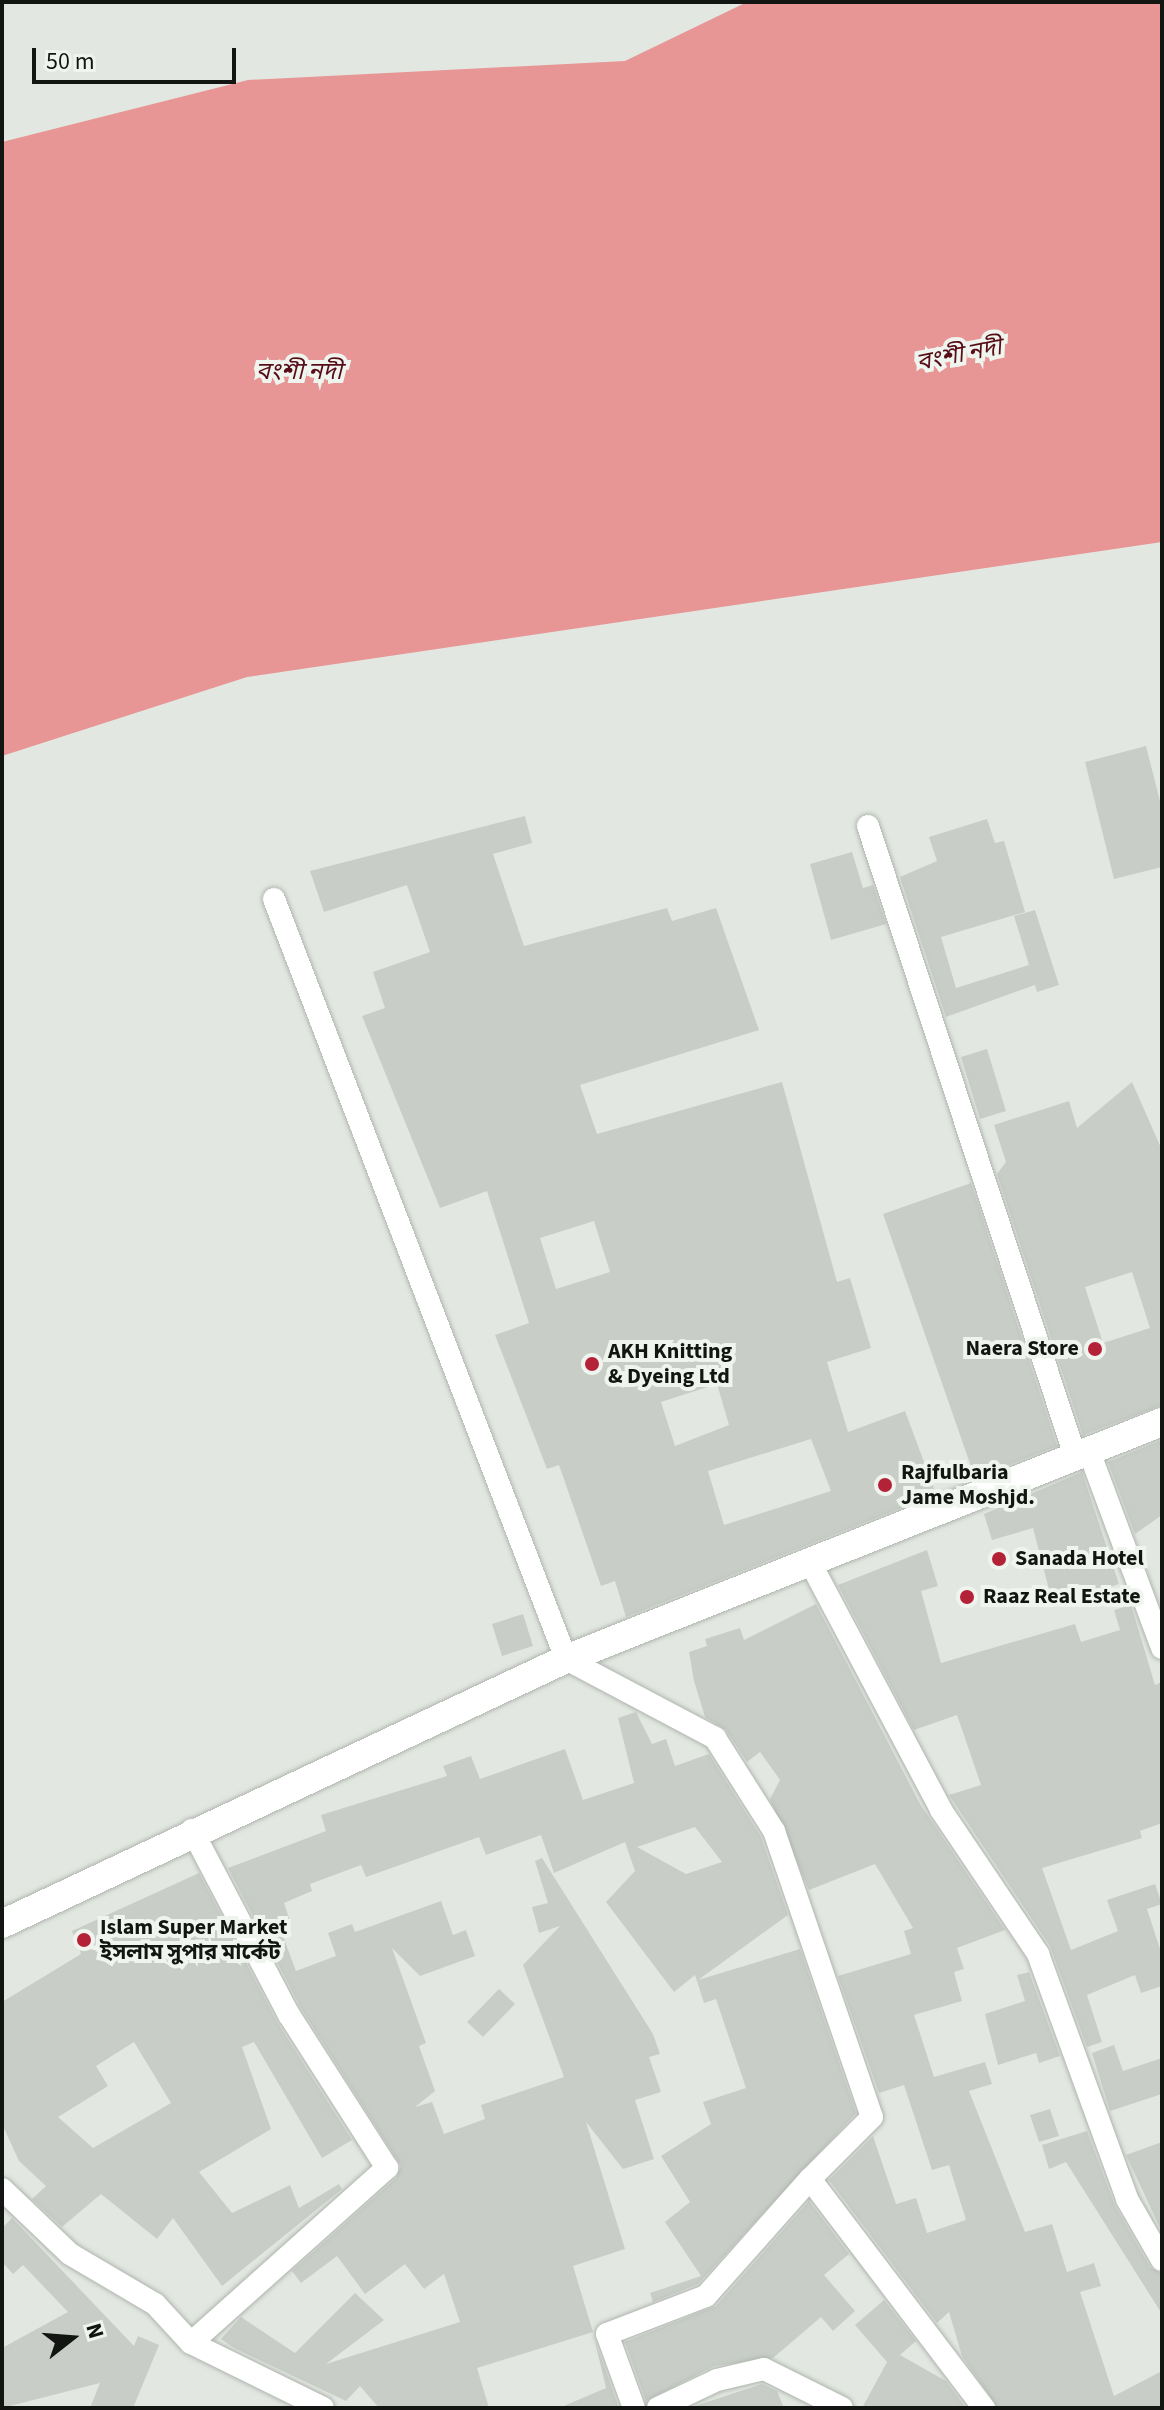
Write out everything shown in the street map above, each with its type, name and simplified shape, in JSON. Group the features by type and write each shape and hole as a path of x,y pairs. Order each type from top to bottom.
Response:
{"street":[{"path":"868,826 1083,1457 1162,1648"},
{"path":"274,899 566,1659 715,1738 774,1831 872,2117 810,2179 706,2296 607,2334 634,2408"},
{"path":"2,1924 192,1830 566,1659 1083,1457 1162,1422"},
{"path":"811,1564 941,1810 1038,1954 1127,2199 1162,2260"},
{"path":"191,2343 387,2168 289,2015 192,1830"},
{"path":"810,2179 984,2408"},
{"path":"2,2189 70,2254 155,2304 191,2343 323,2408"},
{"path":"658,2408 717,2380 764,2369 842,2408"}],"water":[{"name":"বংশী নদী","path":"747,2 1162,2 1162,542 247,677 2,756 2,142 248,80 625,61"}],"building":[{"path":"1146,746 1162,809 1162,867 1114,879 1085,762"},
{"path":"525,816 532,843 493,854 524,946 667,908 672,921 716,908 759,1030 580,1085 597,1134 782,1082 837,1282 850,1278 871,1348 827,1362 848,1432 905,1411 936,1494 626,1617 615,1581 601,1586 559,1465 547,1469 495,1335 529,1323 487,1191 440,1208 362,1016 385,1008 373,972 430,952 407,885 324,912 310,871","holes":["594,1221 610,1272 556,1289 540,1238","717,1384 729,1425 675,1446 661,1402","811,1439 831,1491 724,1525 708,1471"]},
{"path":"987,819 995,843 1004,841 1025,912 941,937 956,988 1029,965 1014,916 1035,910 1059,985 1037,992 1035,985 946,1017 900,877 937,861 929,837"},
{"path":"852,852 863,888 873,885 886,924 831,940 810,864"},
{"path":"987,1049 1006,1111 980,1119 961,1057"},
{"path":"1132,1082 1162,1150 1162,1405 1083,1435 997,1174 1006,1162 994,1125 1069,1101 1077,1128","holes":["1132,1272 1150,1328 1103,1343 1085,1287"]},
{"path":"971,1183 1057,1446 975,1478 883,1214"},
{"path":"1162,1440 1162,1515 1135,1534 1108,1462"},
{"path":"1082,1472 1119,1584 1053,1605 1033,1528 992,1540 984,1514"},
{"path":"927,1550 938,1586 921,1591 941,1663 1075,1624 1081,1642 1120,1630 1114,1610 1131,1605 1155,1685 1162,1682 1162,1823 1140,1831 1142,1838 1042,1868 1071,1950 1118,1931 1107,1900 1155,1884 1162,1904 1147,1909 1162,1955 1162,1986 1141,1993 1135,1975 1087,1995 1102,2042 1087,2047 1050,1946 949,1795 981,1785 957,1715 914,1730 838,1585"},
{"path":"816,1604 920,1804 1005,1930 957,1948 964,1969 954,1972 962,2001 914,2015 934,2077 985,2062 992,2084 969,2091 1025,2232 1052,2224 1067,2272 1094,2263 1101,2286 1080,2292 1114,2396 1162,2371 1162,2408 998,2408 962,2356 949,2312 937,2323 829,2180 873,2136 896,2204 916,2198 927,2233 966,2220 949,2165 932,2170 904,2085 879,2093 838,1976 911,1954 904,1931 913,1928 875,1864 809,1890 770,1799 780,1780 760,1752 747,1762 726,1730 705,1717 694,1681 689,1652 707,1646 705,1639 740,1628 744,1640"},
{"path":"523,1614 533,1646 502,1656 492,1624"},
{"path":"636,1712 652,1744 666,1739 675,1766 709,1754 761,1837 788,1915 698,1980 800,1949 856,2113 698,2284 653,2302 650,2293 701,2276 665,2222 690,2202 661,2156 711,2124 703,2102 746,2088 716,1999 704,2003 695,1975 674,1992 606,1902 635,1871 625,1842 554,1873 541,1835 486,1855 479,1837 366,1877 361,1865 310,1884 312,1891 284,1903 291,1924 280,1928 296,1971 336,1956 328,1933 352,1924 355,1932 441,1901 453,1935 466,1930 475,1956 420,1976 392,1948 426,2043 419,2046 435,2091 415,2107 432,2102 444,2134 485,2119 481,2105 564,2077 523,1965 560,1926 539,1933 532,1907 548,1903 535,1861 542,1858 653,2034 660,2054 649,2057 661,2092 635,2100 654,2159 623,2169 586,2122 625,2249 573,2266 593,2332 477,2368 489,2408 379,2408 360,2386 346,2401 234,2348 221,2339 241,2317 295,2353 355,2293 384,2320 326,2364 460,2322 444,2274 424,2289 405,2264 365,2294 337,2256 301,2283 292,2271 396,2178 401,2166 301,2008 228,1868 326,1831 321,1815 447,1776 443,1766 471,1756 480,1779 565,1749 583,1800 634,1783 618,1718","holes":["695,1827 722,1862 686,1874 637,1847"]},
{"path":"199,1873 277,2022 352,2140 322,2158 254,2042 242,2047 271,2129 199,2172 232,2213 290,2185 299,2208 339,2184 342,2189 222,2286 173,2218 157,2239 101,2194 62,2227 32,2199 46,2186 19,2161 2,2124 2,2002 81,1954 72,1931","holes":["134,2042 171,2103 93,2148 58,2117 108,2086 96,2066"]},
{"path":"1029,1972 1060,2056 1039,2063 1036,2053 998,2065 985,2014 1025,2001 1017,1975"},
{"path":"499,1989 515,2004 483,2037 467,2022"},
{"path":"1114,2045 1123,2071 1162,2058 1162,2094 1110,2111 1092,2053"},
{"path":"1050,2109 1059,2136 1039,2142 1030,2115"},
{"path":"1087,2131 1115,2206 1150,2267 1162,2274 1162,2314 1066,2162 1049,2169 1042,2145"},
{"path":"1162,2142 1162,2232 1126,2155"},
{"path":"809,2201 849,2254 824,2275 855,2311 833,2331 821,2317 773,2358 714,2366 646,2401 625,2342 716,2306"},
{"path":"12,2218 134,2346 138,2336 159,2345 133,2408 90,2408 100,2383 2,2408 2,2348 68,2312 23,2265 13,2274 2,2262 2,2228"},
{"path":"884,2300 916,2341 900,2355 946,2381 966,2408 862,2408 887,2362 855,2325"},
{"path":"595,2341 619,2408 559,2408 606,2388"},
{"path":"762,2384 777,2391 784,2408 695,2406"}],"place":[{"name":"Naera Store","path":"1095,1349"},
{"name":"AKH Knitting & Dyeing Ltd","path":"592,1364"},
{"name":"Rajfulbaria Jame Moshjd.","path":"885,1485"},
{"name":"Sanada Hotel","path":"999,1559"},
{"name":"Raaz Real Estate","path":"967,1597"},
{"name":"Islam Super Market ইসলাম সুপার মার্কেট","path":"84,1940"}]}
